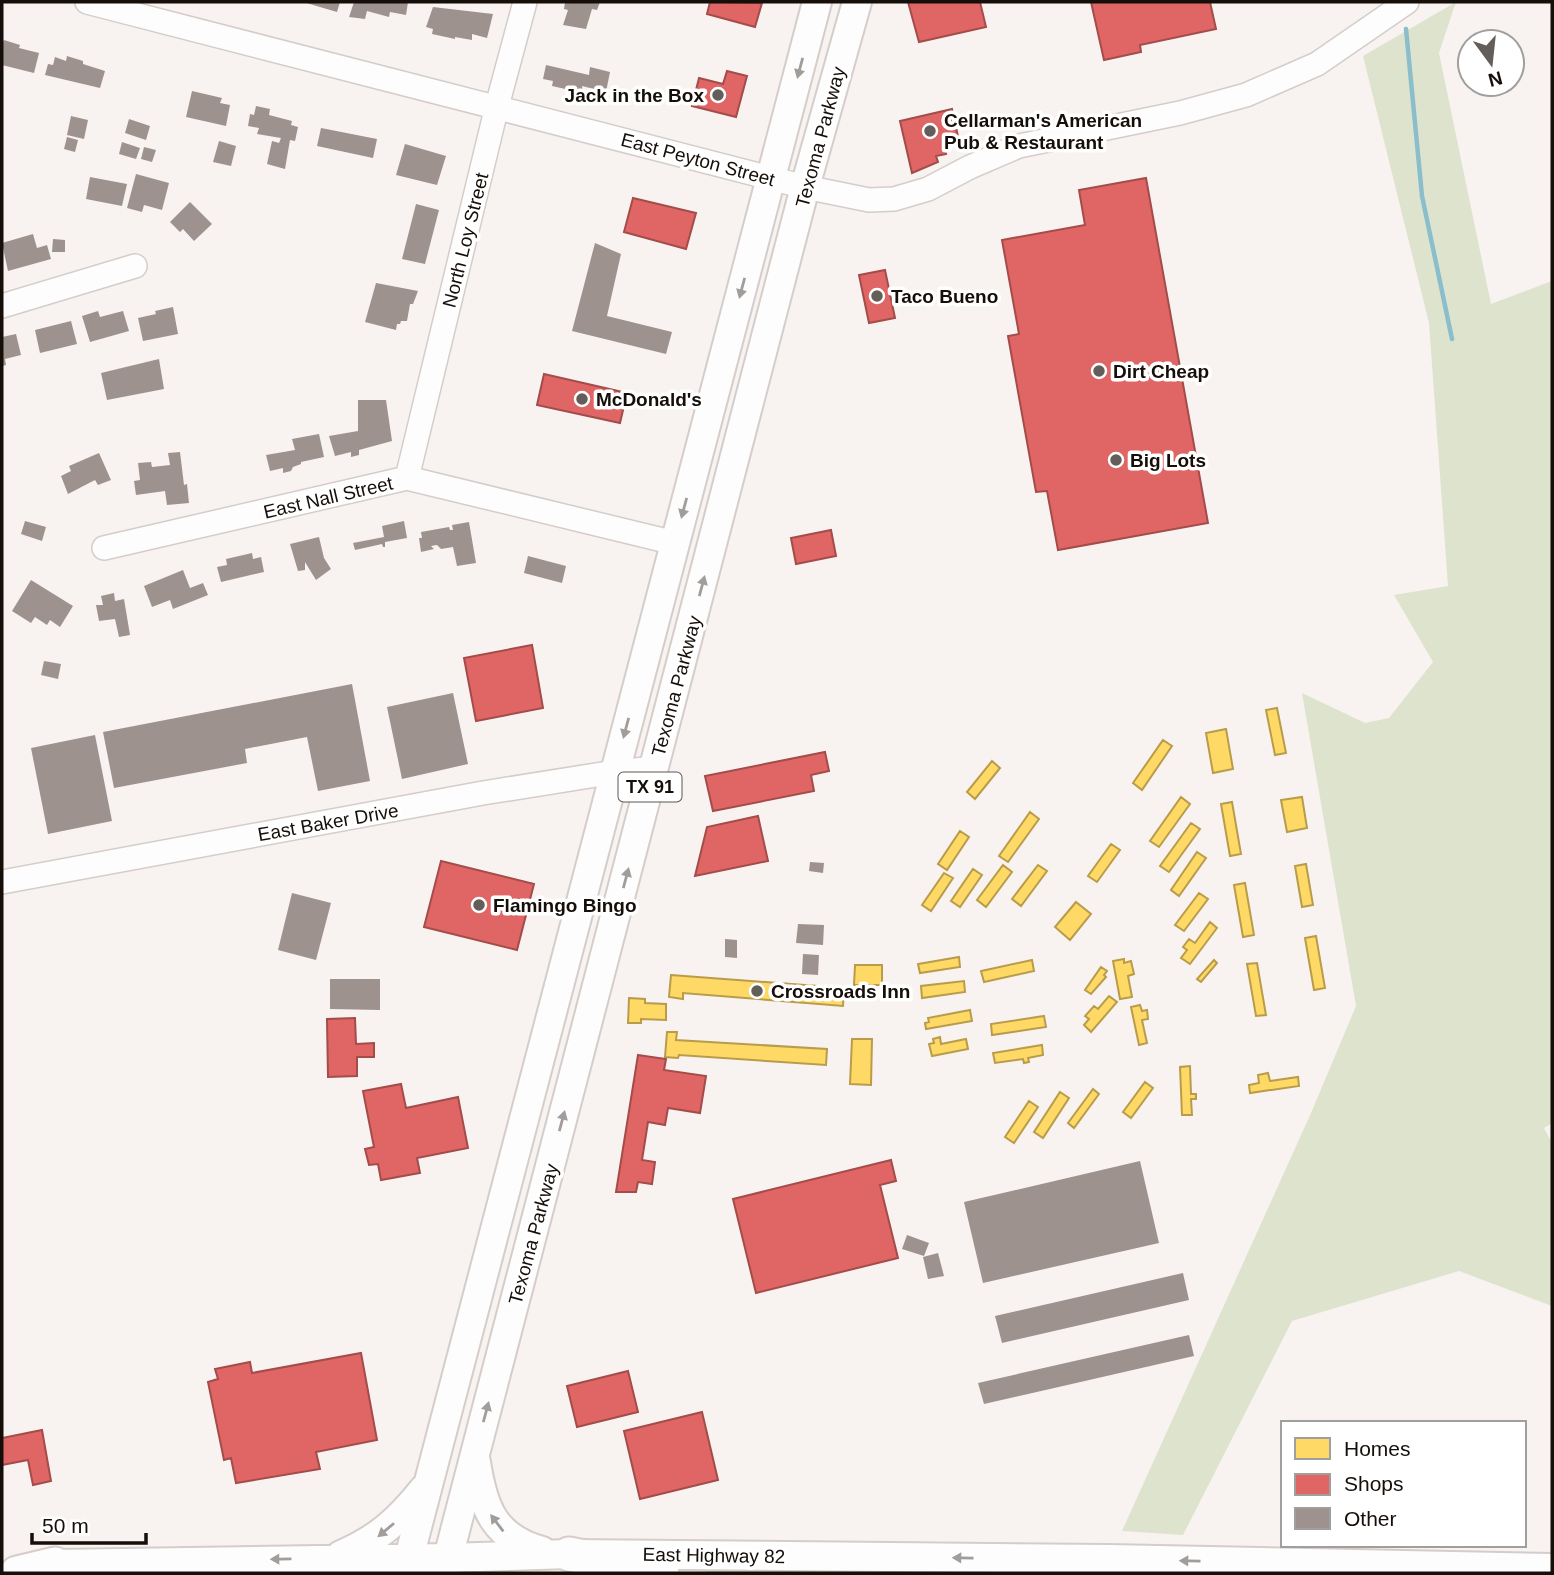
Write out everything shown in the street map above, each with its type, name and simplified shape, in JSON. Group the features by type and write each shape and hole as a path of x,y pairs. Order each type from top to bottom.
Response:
{"highway":[{"path":"562,1554 662,1573"},
{"path":"17,1573 55,1564"}],"main road":[{"name":"Texoma Parkway","path":"407,1565 817,2"},
{"name":"Texoma Parkway","path":"446,1566 805,187 857,2"},
{"path":"475,1456 485,1506 496,1524 509,1537 527,1547 562,1554"},
{"path":"332,1558 376,1538 401,1516 427,1485"},
{"name":"East Highway 82","path":"55,1564 332,1558 446,1566 562,1554 1105,1566 1552,1568"}],"street":[{"name":"East Peyton Street","path":"87,2 805,187 869,200 894,199 928,189 1019,146 1180,113 1246,95 1317,64 1408,2"},
{"name":"North Loy Street","path":"407,478 497,106 525,2"},
{"path":"2,306 135,266"},
{"name":"East Nall Street","path":"104,548 407,478 675,543"},
{"name":"East Baker Drive","path":"2,882 483,793 655,768"},
{"name":"East Highway 82","path":"2,1564 55,1564"}],"green space":[{"path":"1456,2 1439,53 1491,304 1552,281 1552,1123 1544,1128 1552,1143 1552,1306 1459,1271 1292,1321 1183,1535 1122,1531 1311,1113 1356,1006 1302,693 1365,723 1389,718 1433,662 1394,595 1448,586 1429,323 1363,56"},
{"path":"708,1569 1072,1572 1074,1573 705,1573"}],"building: Homes":[{"path":"1277,708 1286,753 1275,755 1266,710"},
{"path":"1226,729 1233,769 1213,773 1206,733"},
{"path":"1163,740 1172,746 1142,790 1133,783"},
{"path":"992,761 1000,768 975,799 967,792"},
{"path":"1181,797 1190,804 1159,847 1150,841"},
{"path":"1302,797 1307,828 1287,832 1281,800"},
{"path":"1232,802 1241,854 1230,856 1221,804"},
{"path":"1030,812 1039,819 1008,862 999,856"},
{"path":"1191,823 1200,829 1169,872 1160,866"},
{"path":"960,831 969,837 947,870 938,864"},
{"path":"1111,844 1120,850 1097,882 1088,876"},
{"path":"1197,852 1206,858 1179,896 1171,890"},
{"path":"1306,864 1313,905 1302,907 1295,866"},
{"path":"1003,865 1012,872 986,907 977,900"},
{"path":"1038,865 1047,871 1021,906 1012,899"},
{"path":"973,869 982,875 960,907 951,901"},
{"path":"944,873 953,878 931,911 922,905"},
{"path":"1245,883 1254,935 1243,937 1234,885"},
{"path":"1199,893 1208,899 1184,931 1175,925"},
{"path":"1076,902 1091,914 1070,940 1055,927"},
{"path":"1210,922 1217,928 1190,964 1181,958 1187,950 1183,947 1189,939 1195,943"},
{"path":"1316,936 1325,988 1314,990 1305,938"},
{"path":"959,957 960,967 920,973 918,964"},
{"path":"1124,959 1124,963 1131,961 1134,974 1128,976 1132,997 1120,999 1113,961"},
{"path":"1032,960 1034,971 984,982 981,971"},
{"path":"1214,960 1217,963 1201,982 1197,979"},
{"path":"1257,963 1266,1015 1256,1016 1247,964"},
{"path":"855,965 882,965 882,985 854,985"},
{"path":"1101,967 1107,971 1104,975 1106,977 1091,994 1085,990"},
{"name":"Crossroads Inn","path":"671,975 844,988 843,1006 683,993 683,999 669,997"},
{"path":"964,981 965,992 922,998 921,986"},
{"path":"1109,996 1117,1002 1091,1032 1084,1025 1089,1019 1085,1016 1094,1006 1098,1009"},
{"path":"629,998 645,999 645,1003 666,1004 666,1020 641,1019 641,1023 628,1023"},
{"path":"1140,1005 1142,1011 1147,1010 1148,1019 1142,1020 1147,1043 1139,1045 1131,1007"},
{"path":"970,1010 972,1021 926,1029 928,1018"},
{"path":"1044,1016 1046,1027 992,1035 991,1024"},
{"name":"Crossroads Inn","path":"667,1032 677,1032 676,1040 827,1049 826,1065 679,1055 678,1058 665,1057"},
{"path":"940,1037 941,1044 966,1039 968,1049 932,1056 929,1044"},
{"path":"852,1039 872,1039 871,1085 850,1084"},
{"path":"1042,1045 1043,1055 1028,1058 1029,1062 1024,1063 1023,1059 995,1063 993,1053"},
{"path":"1190,1066 1191,1094 1196,1094 1196,1099 1191,1099 1192,1115 1182,1115 1180,1067"},
{"path":"1268,1073 1270,1081 1298,1077 1299,1086 1250,1093 1249,1085 1259,1083 1258,1075"},
{"path":"1145,1082 1153,1088 1131,1118 1123,1112"},
{"path":"1093,1089 1099,1094 1074,1128 1068,1123"},
{"path":"1060,1092 1069,1098 1043,1138 1034,1132"},
{"path":"1029,1101 1038,1107 1014,1143 1005,1137"}],"building: Shops":[{"path":"710,2 762,3 755,27 707,14"},
{"path":"908,2 980,2 986,27 919,42"},
{"path":"1091,2 1210,2 1216,29 1140,45 1141,52 1104,60"},
{"name":"Jack in the Box","path":"727,71 747,76 736,117 692,106 699,78 723,84"},
{"name":"Cellarman's American Pub & Restaurant","path":"952,109 959,141 944,145 946,154 936,156 938,162 912,173 900,121"},
{"path":"1146,178 1208,523 1058,550 1047,491 1036,492 1008,336 1019,334 1002,240 1085,225 1079,190"},
{"path":"633,198 696,213 686,249 624,232"},
{"name":"Taco Bueno","path":"885,270 895,318 869,323 859,275"},
{"name":"McDonald's","path":"544,374 627,393 620,423 537,405"},
{"path":"831,530 836,556 796,564 791,538"},
{"path":"532,645 543,708 476,721 464,658"},
{"path":"825,752 829,771 811,775 814,791 713,811 705,776"},
{"path":"758,816 768,861 695,876 707,827"},
{"name":"Flamingo Bingo","path":"441,861 534,884 517,950 424,927"},
{"path":"355,1018 356,1044 374,1043 374,1057 357,1057 357,1076 328,1077 327,1019"},
{"path":"638,1055 666,1059 664,1070 706,1076 700,1113 668,1108 665,1125 648,1122 642,1160 655,1162 652,1184 638,1182 636,1192 616,1192"},
{"path":"401,1084 406,1108 458,1097 468,1148 417,1158 420,1173 381,1180 378,1164 369,1165 365,1149 374,1147 363,1091"},
{"path":"891,1160 896,1181 880,1185 898,1258 756,1293 733,1199"},
{"path":"361,1353 377,1440 316,1452 320,1469 236,1483 231,1458 224,1460 208,1382 218,1379 215,1369 250,1362 252,1373"},
{"path":"628,1371 638,1412 577,1427 567,1386"},
{"path":"702,1412 718,1480 640,1499 624,1431"},
{"path":"42,1430 51,1481 33,1485 28,1460 2,1465 2,1438"}],"building: Other":[{"path":"303,2 340,2 337,12"},
{"path":"354,2 408,2 406,15 390,12 389,17 367,11 365,19 349,17"},
{"path":"565,2 600,2 597,10 592,9 586,29 563,25 568,10 564,9"},
{"path":"433,7 493,14 487,38 472,34 472,40 455,39 432,34 433,29 426,27"},
{"path":"4,40 20,45 19,48 39,53 34,73 2,65"},
{"path":"67,56 105,71 100,88 45,75 48,64 53,65 55,57 66,61"},
{"path":"546,65 589,75 590,67 610,72 606,92 582,86 583,93 552,86 553,81 543,79"},
{"path":"192,91 222,98 220,103 230,105 226,126 186,117"},
{"path":"256,106 270,109 269,115 292,121 291,125 298,127 295,141 290,140 285,169 267,164 272,141 279,143 281,138 257,134 259,128 248,126 250,114 254,115"},
{"path":"71,116 88,120 84,139 67,135"},
{"path":"129,119 150,126 146,140 125,133"},
{"path":"321,128 377,139 373,158 317,146"},
{"path":"67,137 78,140 75,152 64,149"},
{"path":"219,141 236,146 231,166 213,162"},
{"path":"122,142 140,148 136,159 119,154"},
{"path":"405,144 446,156 437,185 396,175"},
{"path":"144,147 156,150 152,162 141,159"},
{"path":"136,174 169,183 162,210 144,205 142,212 127,208"},
{"path":"90,177 127,184 122,206 86,199"},
{"path":"190,202 212,224 194,241 183,229 180,232 170,222"},
{"path":"416,204 439,210 425,264 402,259"},
{"path":"33,234 37,248 47,245 51,259 8,271 2,243"},
{"path":"53,239 65,240 65,252 52,252"},
{"path":"595,243 621,254 607,316 672,332 666,354 572,331"},
{"path":"376,283 418,291 413,304 410,304 407,321 397,324 396,330 365,322"},
{"path":"173,307 178,334 143,341 138,318"},
{"path":"98,311 100,317 123,311 129,331 90,342 82,316"},
{"path":"71,321 77,344 40,353 35,330"},
{"path":"16,334 21,355 5,359 6,365 2,366 2,337"},
{"path":"159,359 164,389 107,400 101,373"},
{"path":"358,400 386,400 392,441 359,450 359,455 351,457 351,452 335,456 329,436 358,431"},
{"path":"319,434 324,457 301,462 291,471 283,473 283,468 270,471 266,455 295,450 292,439"},
{"path":"180,452 189,503 167,505 165,491 136,495 134,481 140,480 138,463 151,462 152,467 170,465 168,453"},
{"path":"99,453 111,480 98,485 95,480 68,494 61,476 71,471 69,466"},
{"path":"25,521 46,527 42,541 21,534"},
{"path":"404,521 407,538 385,542 385,547 382,544 355,550 353,543 384,537 382,526"},
{"path":"469,522 476,563 457,566 453,547 441,549 437,545 431,546 434,549 421,552 421,532 449,527 453,530 452,525"},
{"path":"319,537 324,558 331,569 316,580 305,562 305,570 298,571 290,544"},
{"path":"252,553 253,559 261,557 264,572 221,582 217,567 227,565 226,559"},
{"path":"528,556 566,566 562,583 524,573"},
{"path":"183,570 190,588 203,583 208,595 173,609 170,600 152,607 144,586"},
{"path":"31,580 73,606 60,627 50,620 47,625 35,617 31,623 12,611"},
{"path":"114,593 115,601 124,599 130,635 119,637 115,619 99,621 96,605 103,605 101,596"},
{"path":"44,661 61,664 58,679 41,675"},
{"path":"352,684 370,781 318,791 307,737 245,749 247,763 114,788 103,732"},
{"path":"453,693 468,764 402,779 387,707"},
{"path":"95,735 112,821 48,834 31,748"},
{"path":"810,862 824,863 823,873 809,871"},
{"path":"292,893 331,903 316,960 278,950"},
{"path":"798,924 824,925 823,945 796,943"},
{"path":"725,939 737,940 737,958 725,957"},
{"path":"803,954 819,955 818,975 802,974"},
{"path":"330,979 380,979 380,1010 330,1009"},
{"path":"1140,1161 1159,1243 983,1283 964,1202"},
{"path":"907,1235 929,1243 924,1256 902,1249"},
{"path":"938,1253 944,1276 928,1279 923,1257"},
{"path":"1183,1273 1189,1300 1002,1343 995,1316"},
{"path":"1189,1335 1194,1356 984,1404 978,1383"}],"waterway":[{"path":"1406,29 1422,196 1452,339"}],"place":[{"name":"Jack in the Box","path":"718,95"},
{"name":"Cellarman's American Pub & Restaurant","path":"930,131"},
{"name":"Taco Bueno","path":"877,296"},
{"name":"Dirt Cheap","path":"1099,371"},
{"name":"McDonald's","path":"582,399"},
{"name":"Big Lots","path":"1116,460"},
{"name":"Flamingo Bingo","path":"479,905"},
{"name":"Crossroads Inn","path":"757,991"}]}
